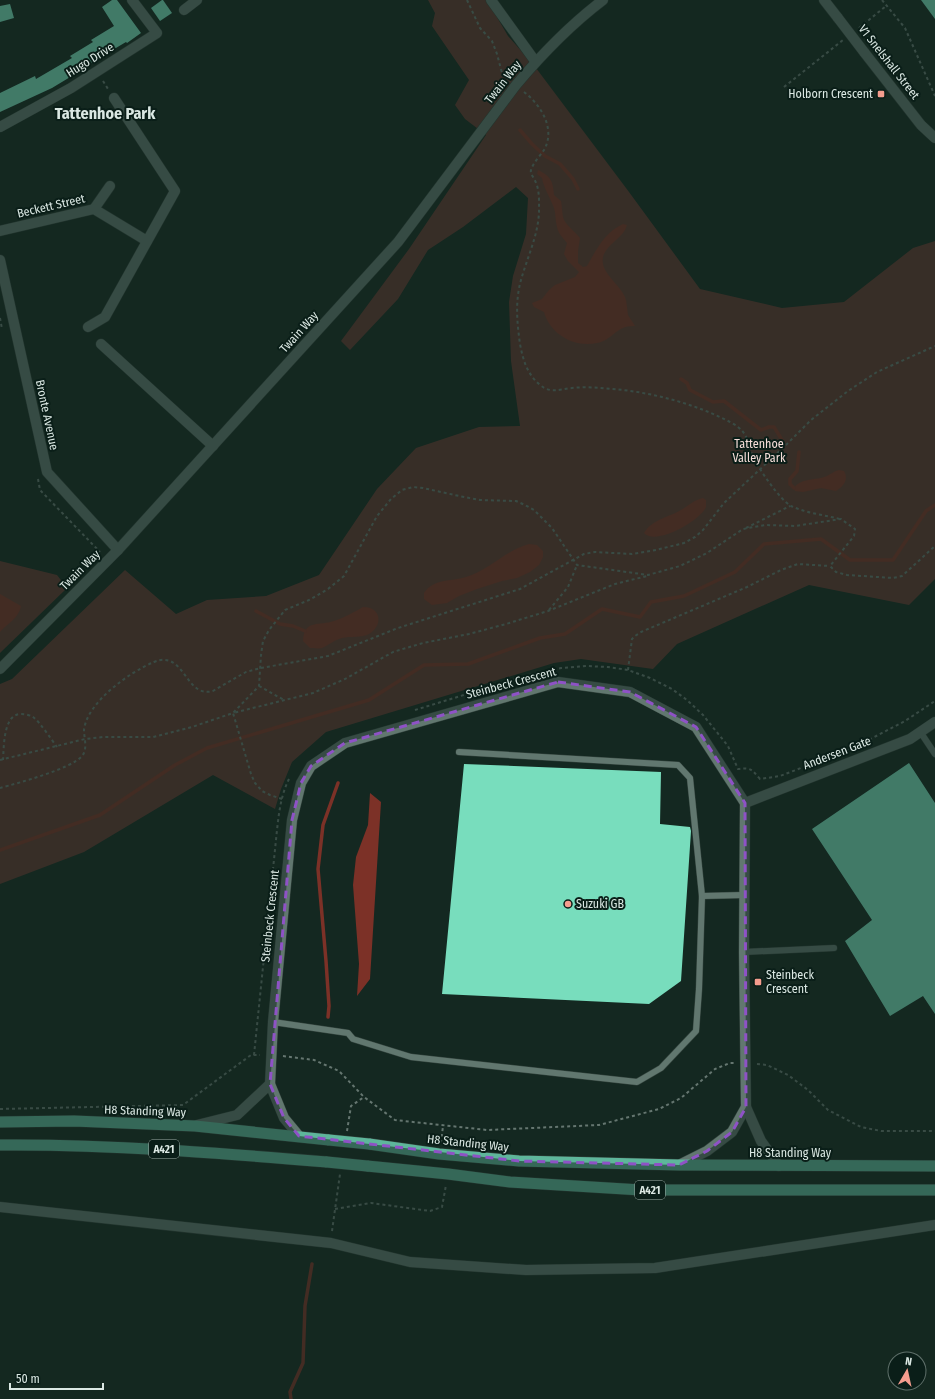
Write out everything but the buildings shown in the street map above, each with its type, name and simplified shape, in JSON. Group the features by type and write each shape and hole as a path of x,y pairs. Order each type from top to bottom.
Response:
{"highway":[{"name":"H8 Standing Way","path":"0,1122 74,1121 195,1126 299,1136 440,1154 519,1161 680,1165 935,1166"},
{"name":"A421","path":"0,1145 134,1148 209,1152 448,1174 510,1182 641,1190 935,1190"}],"street":[{"name":"Hugo Drive","path":"0,127 71,88 156,33 132,0"},
{"path":"184,10 197,0"},
{"path":"491,0 535,61"},
{"name":"Twain Way","path":"0,669 118,550 398,242 535,61 580,17 603,0"},
{"name":"V1 Snelshall Street","path":"824,0 921,124 935,138"},
{"path":"88,327 105,316 175,191 114,98"},
{"path":"94,209 110,186"},
{"name":"Beckett Street","path":"0,231 94,209 147,241"},
{"name":"Bronte Avenue","path":"0,260 46,472 118,550"},
{"path":"101,344 213,446"},
{"name":"Steinbeck Crescent","path":"299,1136 284,1118 270,1084 272,1022 292,820 301,783 311,766 345,744 558,682 630,692 696,727 745,803"},
{"name":"Andersen Gate","path":"745,803 910,738 935,722"},
{"path":"745,803 744,952 746,1107 761,1141 779,1166"},
{"path":"195,1126 237,1115 270,1084"},
{"path":"680,1165 708,1151 732,1132 746,1107"},
{"path":"0,1207 331,1243 410,1262 526,1270 654,1268 935,1225"}],"lane":[{"path":"921,732 935,754"},
{"path":"272,1022 348,1033 354,1039 411,1057 637,1082 661,1068 696,1031 700,989 702,896 690,778 678,765 459,752"},
{"path":"702,896 744,895"},
{"path":"744,952 834,948"}],"path":[{"path":"882,0 905,28 935,96"},
{"path":"856,30 886,6"},
{"path":"784,87 844,40"},
{"path":"97,72 114,98"},
{"path":"545,148 531,170 532,176 538,186 539,213 536,233 520,282 517,309 518,330 524,365 532,377 544,387 554,391 583,387 609,388 644,393 699,409 742,430 748,439 750,448 760,470 790,506 841,519 855,528 854,536 830,566"},
{"path":"0,788 62,768 77,761 83,755 85,747 84,730 86,721 93,709 103,697 121,682 155,662 168,660 179,667 194,688 200,692 208,693 246,672 328,656 398,628 520,589 584,554 595,552 632,554 656,550 684,542 703,530 724,503 811,420 848,391 877,372 935,346"},
{"path":"233,713 259,686 263,641 269,630 285,610 328,590 344,576 377,516 391,499 402,490 413,487 480,500 516,501 534,510 552,528 577,565 568,587 548,611"},
{"path":"57,747 35,718 28,715 19,714 12,718 8,723 1,760 57,747 85,739 103,737 153,737 192,727 233,713 313,693 344,679 393,652 423,643 470,634 506,624 548,611 615,584 680,566 707,553 743,529 790,506"},
{"path":"743,529 765,525 795,526 841,519"},
{"path":"628,670 632,639 641,632 740,590 781,570 798,564 830,566 836,572 847,575 893,578 902,576 908,572 935,546"},
{"path":"577,565 648,576"},
{"path":"414,710 529,674 561,668 587,666 608,667 628,670 650,678 672,689 687,700 703,715 728,746 738,769 746,768 752,770 760,779 780,776 807,766"},
{"path":"259,686 285,700"},
{"path":"813,763 859,745 899,725 935,701"},
{"path":"233,713 255,783 266,793 282,800"},
{"path":"254,1055 275,843 284,789 290,777"},
{"path":"0,1109 183,1105 250,1055 271,1055 314,1060 339,1071 364,1097 395,1120 487,1130 599,1125 659,1109 681,1098 715,1069 730,1063 746,1063 767,1065 788,1075 808,1090 828,1110 861,1127 881,1131 935,1131"},
{"path":"440,1154 443,1126"},
{"path":"335,1209 371,1203 430,1211 442,1207 448,1174"}],"highlighted area":[{"path":"558,682 630,692 696,727 745,803 746,1107 732,1132 707,1151 679,1165 519,1161 299,1136 284,1118 270,1084 292,820 301,783 311,766 345,743"}],"green space":[{"name":"Tattenhoe Valley Park","path":"428,0 487,0 508,36 533,64 700,289 782,308 844,302 913,248 935,241 935,579 909,605 809,585 677,644 653,669 581,659 554,663 326,732 292,762 275,809 213,775 84,852 0,884 0,684 12,679 125,570 176,614 207,600 266,596 319,575 377,489 416,448 479,427 520,426 511,361 509,302 513,276 526,234 528,198 516,187 463,227 428,250 398,299 350,350 341,341 409,249 486,135 465,119 455,105 469,80 432,26 435,13"},
{"path":"0,561 57,575 67,588 0,653"}],"shaded area":[{"path":"538,170 545,174 552,182 554,195 561,201 564,220 580,238 578,263 583,267 587,266 602,242 611,232 623,224 627,225 623,233 604,254 603,266 625,297 628,315 635,326 623,328 607,339 597,343 580,343 564,338 557,333 547,320 544,312 534,307 532,303 542,299 555,285 575,277 579,272 568,261 564,254 567,243 556,224 554,208 542,178 537,174"},
{"path":"839,470 844,471 846,480 836,491 821,488 803,492 795,491 794,488 801,482 823,478"},
{"path":"703,498 706,500 706,507 702,513 687,525 667,534 658,536 650,536 644,533 656,522"},
{"path":"529,544 537,545 543,551 543,557 539,565 530,572 517,578 477,589 459,596 447,603 432,605 424,599 424,593 433,585 443,581 460,579 474,574 513,551"},
{"path":"0,594 21,606 16,617 0,632"},
{"path":"363,607 374,610 377,613 377,626 374,631 369,634 342,638 321,648 310,648 303,641 306,629 310,626 338,620"},
{"path":"370,793 381,802 370,979 357,996 359,964 353,885 356,857 368,825"}],"waterway":[{"path":"520,130 545,156 560,164 573,179 578,189"},
{"path":"681,379 687,383 690,390 713,402 724,401 761,430 774,427 782,440"},
{"path":"794,488 790,484 790,479 797,471 799,452"},
{"path":"0,850 100,815 175,765 207,748 369,700 424,665 468,664 540,638 565,634 602,609 640,617 651,602 684,596 735,572 764,544 821,539 850,560 893,560 926,511 935,505"},
{"path":"256,611 280,624 293,626 305,631"},
{"path":"328,1017 329,1006 326,961 318,869 323,825 338,783"},
{"path":"291,1399 290,1392 303,1363 305,1306 312,1264"}],"place":[{"name":"Holborn Crescent","path":"881,94"},
{"name":"Suzuki GB","path":"568,904"},
{"name":"Steinbeck Crescent","path":"758,982"}],"district":[{"name":"Tattenhoe Park","path":"105,113"}]}
